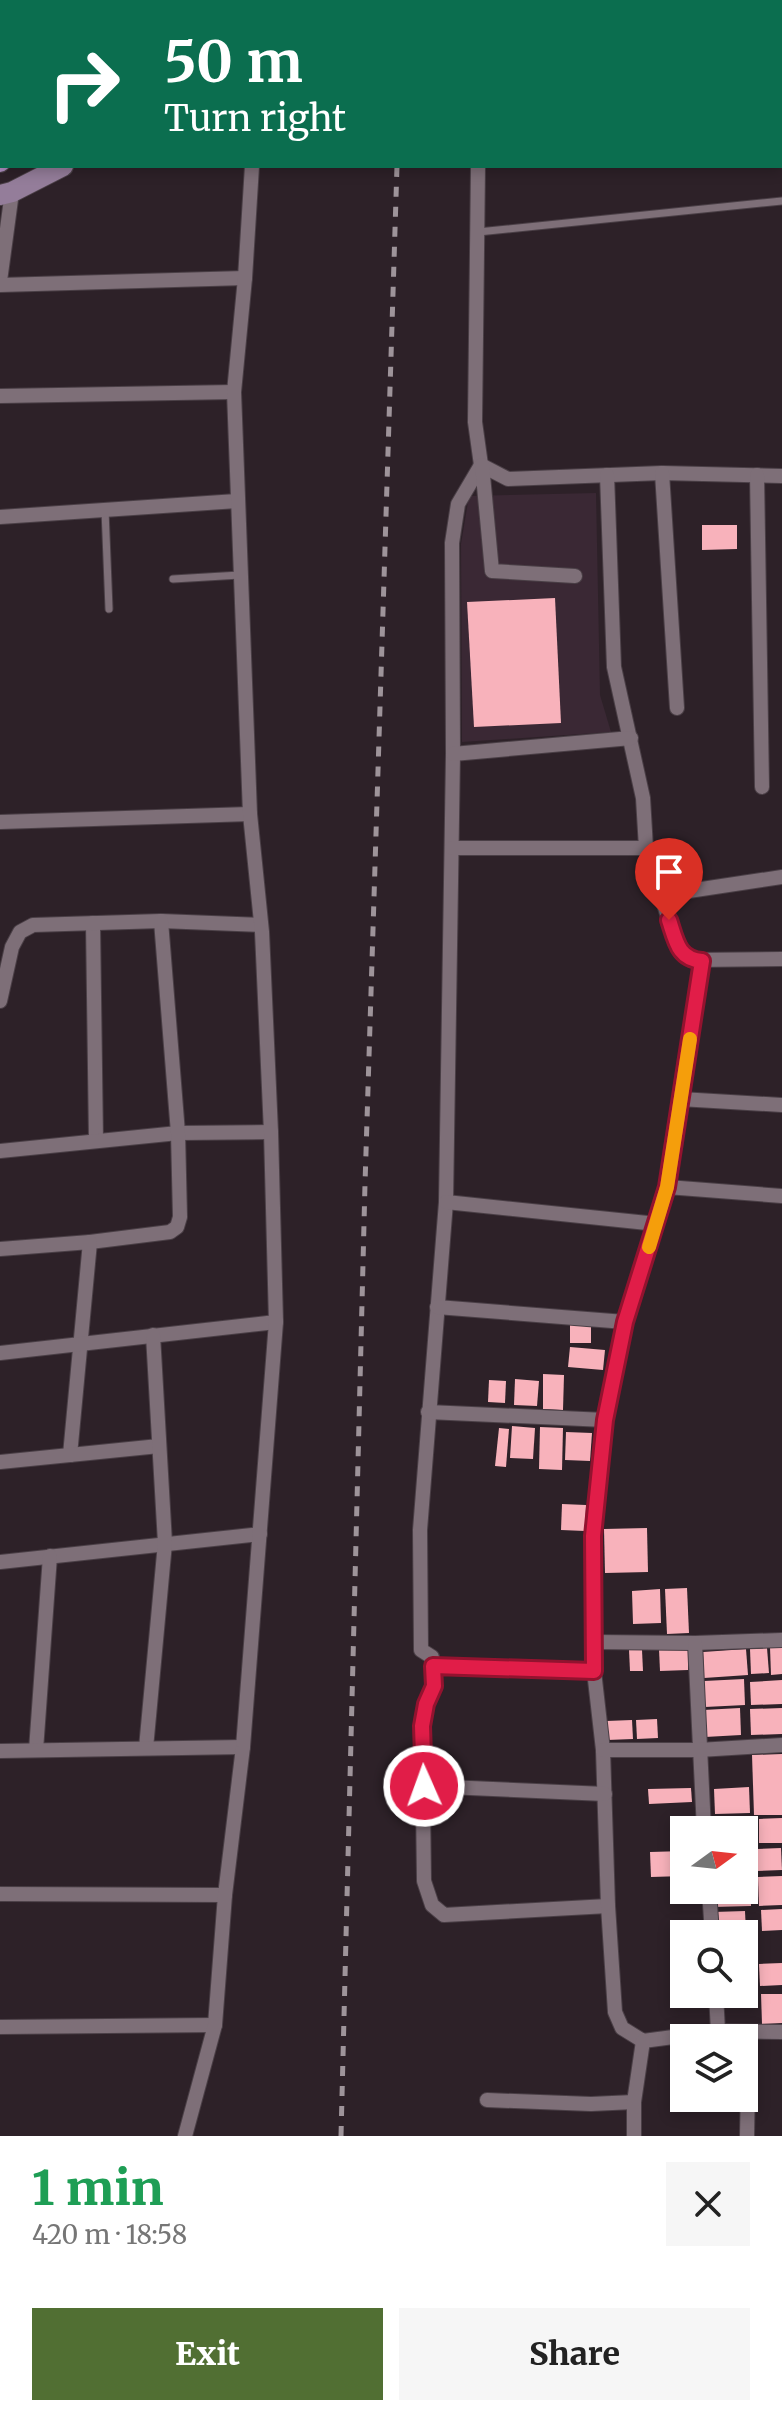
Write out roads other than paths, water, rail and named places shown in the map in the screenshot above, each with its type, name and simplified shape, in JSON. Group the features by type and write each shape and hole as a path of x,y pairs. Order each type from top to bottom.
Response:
{"street":[{"path":"59,168 6,193 0,283 245,278"},
{"path":"185,2136 215,2025 225,1895 243,1747 276,1322 271,1132 261,925 250,814 234,392 252,168"},
{"path":"478,168 475,422 492,571 575,576"},
{"path":"0,396 234,392"},
{"path":"481,465 508,479 662,473 782,476"},
{"path":"481,465 458,504 452,543 453,754 446,1202 420,1530 421,1650 432,1657 434,1686 426,1704 422,1726 424,1881 432,1905 444,1915 608,1906"},
{"path":"662,473 677,708"},
{"path":"607,475 614,667 643,798 646,848 682,954 691,960 702,961 782,959"},
{"path":"757,475 762,787"},
{"path":"0,517 237,501"},
{"path":"453,754 631,738"},
{"path":"0,822 250,814"},
{"path":"452,848 646,848"},
{"path":"662,895 782,877"},
{"path":"0,1001 12,947 20,932 33,925 161,921 261,925"},
{"path":"0,1249 90,1242 170,1232 177,1227 180,1217 178,1133 161,921"},
{"path":"93,923 96,1141"},
{"path":"670,2037 643,2041 622,2028 615,2012 603,1750 594,1671 593,1536 605,1420 625,1322 667,1187 702,961"},
{"path":"680,1099 782,1105"},
{"path":"0,1151 178,1133 271,1132"},
{"path":"667,1187 782,1196"},
{"path":"446,1202 657,1224"},
{"path":"70,1455 90,1242"},
{"path":"437,1307 625,1322"},
{"path":"0,1353 276,1322"},
{"path":"146,1748 165,1543 153,1335"},
{"path":"428,1412 605,1420"},
{"path":"0,1462 159,1446"},
{"path":"0,1562 260,1534"},
{"path":"36,1750 50,1556"},
{"path":"594,1642 782,1640"},
{"path":"695,1643 703,1816"},
{"path":"433,1666 594,1671"},
{"path":"603,1750 699,1750 782,1745"},
{"path":"0,1751 243,1747"},
{"path":"424,1786 605,1794"},
{"path":"0,1894 225,1895"},
{"path":"0,2027 215,2025"},
{"path":"758,2032 782,2032"},
{"path":"634,2136 634,2102 643,2041"},
{"path":"487,2100 591,2104 634,2102"},
{"path":"747,2112 747,2136"}],"lane":[{"path":"476,232 782,201"},
{"path":"105,510 109,609"},
{"path":"173,579 240,575"}],"railway":[{"path":"341,2136 365,1184 397,168"}]}
